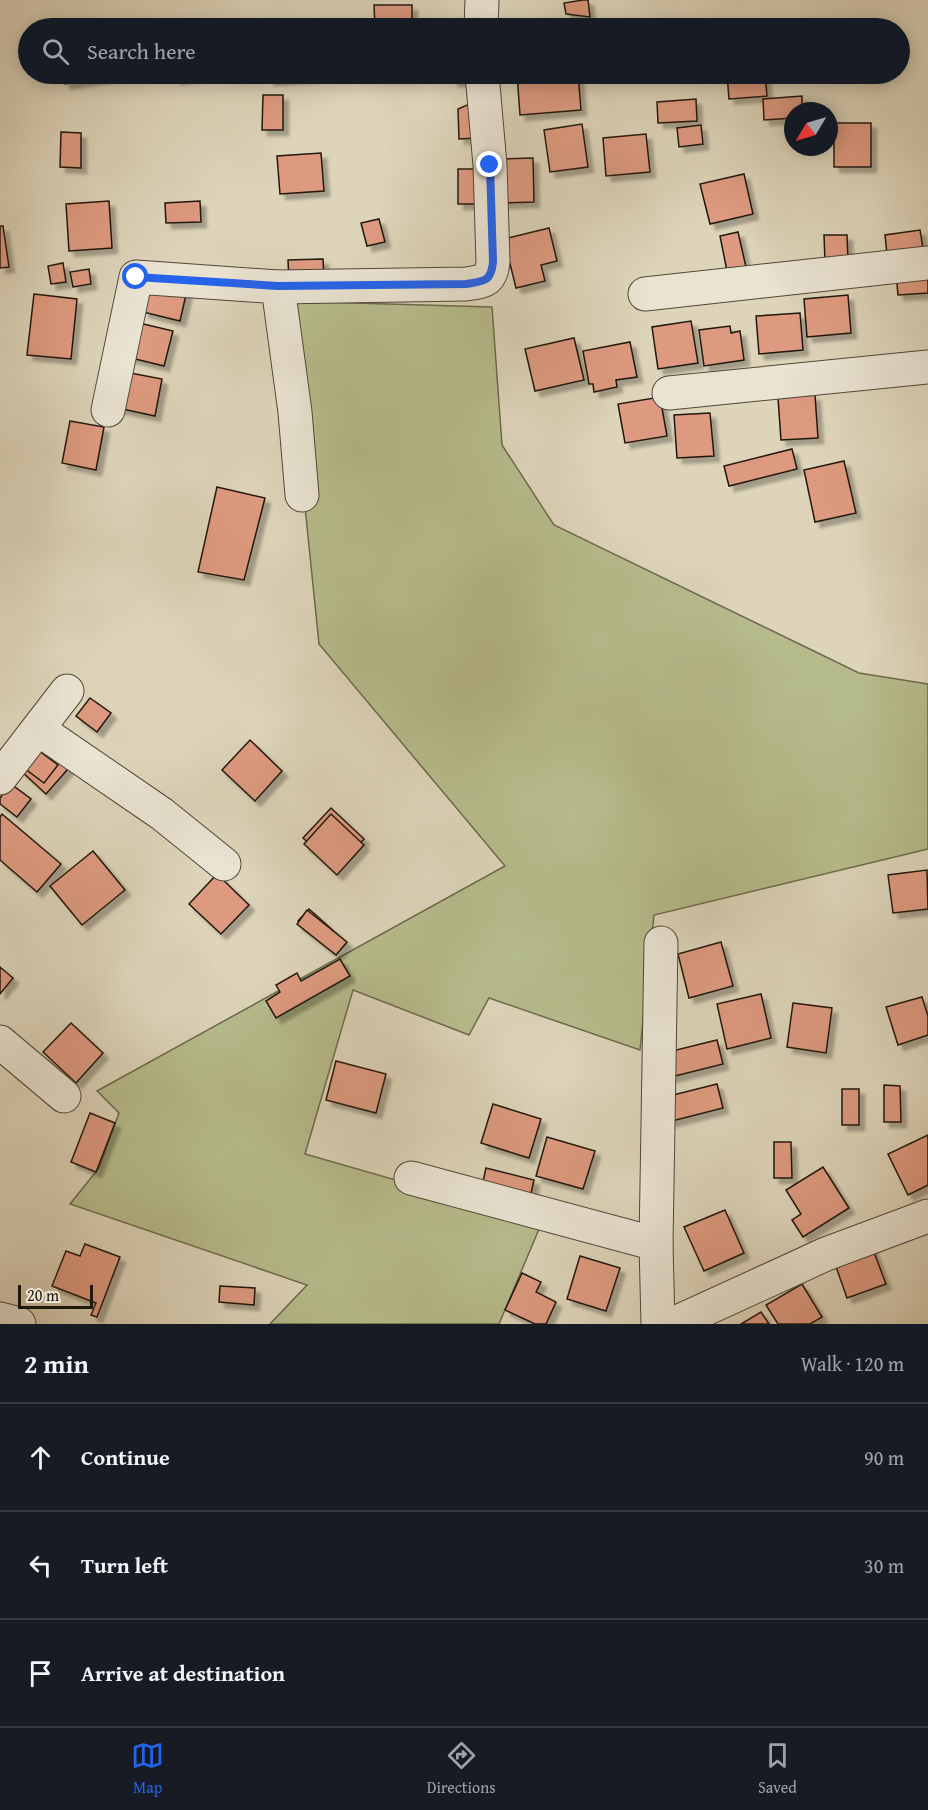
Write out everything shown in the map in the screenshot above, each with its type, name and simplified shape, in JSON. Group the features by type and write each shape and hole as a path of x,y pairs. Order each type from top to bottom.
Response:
{"street":[{"path":"481,18 482,0"},
{"path":"108,410 136,277 278,286 466,284 487,280 492,274 493,262 490,165 483,84"},
{"path":"645,294 928,263"},
{"path":"278,286 295,412 302,495"},
{"path":"669,393 928,367"},
{"path":"0,778 67,691"},
{"path":"38,729 162,814 224,864"},
{"path":"658,1324 656,1244 661,943"},
{"path":"0,1042 64,1096"},
{"path":"411,1178 656,1244"},
{"path":"673,1324 826,1254 928,1216"},
{"path":"0,1319 19,1324"}],"green space":[{"path":"284,301 492,307 502,445 554,525 859,673 928,684 928,849 654,915 640,1050 489,998 469,1035 353,990 305,1154 542,1222 499,1324 270,1324 307,1285 70,1204 99,1168 119,1113 97,1091 505,866 319,644"}],"building":[{"path":"588,0 590,17 566,14 564,3"},
{"path":"374,5 412,5 412,18 375,18"},
{"path":"518,84 579,84 581,110 520,115"},
{"path":"728,84 766,84 767,96 729,99"},
{"path":"263,95 283,95 283,130 262,130"},
{"path":"802,96 802,102 784,102 784,119 764,120 763,99"},
{"path":"696,99 697,121 658,123 657,102"},
{"path":"474,102 477,138 459,139 458,109"},
{"path":"838,123 871,123 871,167 834,167 834,156 838,156"},
{"path":"582,124 588,167 550,172 544,130"},
{"path":"701,125 703,144 679,147 677,128"},
{"path":"61,132 81,133 81,168 60,167"},
{"path":"646,134 650,172 606,176 603,138"},
{"path":"321,153 324,191 280,194 277,156"},
{"path":"533,158 534,202 501,203 499,159"},
{"path":"458,169 479,169 478,204 458,204"},
{"path":"744,174 753,214 710,224 700,184"},
{"path":"109,201 112,248 69,251 66,204"},
{"path":"200,201 201,222 166,223 165,203"},
{"path":"379,219 385,242 367,246 361,223"},
{"path":"0,226 3,226 9,267 0,268"},
{"path":"549,228 557,261 541,265 545,281 516,288 504,239"},
{"path":"920,230 923,249 887,254 885,235"},
{"path":"738,232 746,267 727,271 720,236"},
{"path":"824,235 847,235 848,261 825,262"},
{"path":"323,259 324,280 289,281 288,260"},
{"path":"63,263 66,282 51,284 48,266"},
{"path":"89,269 91,284 73,287 70,272"},
{"path":"928,271 928,293 898,295 896,273"},
{"path":"151,277 188,286 180,321 143,312"},
{"path":"34,294 77,299 71,359 27,355"},
{"path":"848,295 851,333 807,337 804,299"},
{"path":"800,313 803,350 759,354 756,316"},
{"path":"691,321 698,363 658,369 652,327"},
{"path":"135,322 173,331 164,366 127,357"},
{"path":"730,326 731,333 740,331 744,360 704,366 699,330"},
{"path":"574,338 584,380 535,391 525,349"},
{"path":"630,342 637,377 616,380 617,387 594,392 593,384 589,384 583,351"},
{"path":"120,371 162,379 155,416 113,407"},
{"path":"815,395 818,438 781,440 778,398"},
{"path":"660,397 667,436 625,443 618,404"},
{"path":"710,413 714,456 677,458 674,415"},
{"path":"70,421 104,427 96,470 62,463"},
{"path":"792,449 797,469 729,486 724,466"},
{"path":"844,461 856,513 815,522 804,470"},
{"path":"217,487 265,498 244,580 198,572"},
{"path":"90,698 111,713 97,732 76,716"},
{"path":"48,738 75,761 46,794 20,770"},
{"path":"250,740 282,771 255,801 222,770"},
{"path":"38,750 58,765 44,783 24,768"},
{"path":"11,784 31,799 17,817 0,804 0,798"},
{"path":"331,808 364,839 336,869 303,838"},
{"path":"2,814 61,864 37,892 0,860 0,817"},
{"path":"331,814 364,845 337,875 304,844"},
{"path":"93,851 125,890 82,925 50,886"},
{"path":"927,870 928,909 893,913 888,875"},
{"path":"217,874 249,905 221,934 189,904"},
{"path":"309,909 346,942 335,954 298,921"},
{"path":"307,910 347,942 336,955 297,924"},
{"path":"721,942 733,986 689,998 678,954"},
{"path":"340,959 350,976 276,1018 266,1001 280,992 276,985 297,973 301,981"},
{"path":"0,967 13,978 0,994"},
{"path":"761,994 771,1038 727,1049 717,1004"},
{"path":"922,997 928,1016 928,1035 898,1045 886,1007"},
{"path":"793,1003 832,1008 826,1053 787,1047"},
{"path":"71,1023 103,1053 76,1083 43,1052"},
{"path":"717,1040 723,1064 667,1078 668,1052"},
{"path":"336,1061 386,1074 376,1113 326,1100"},
{"path":"717,1084 723,1108 668,1122 669,1096"},
{"path":"884,1085 900,1086 901,1122 884,1122"},
{"path":"842,1089 859,1089 859,1125 842,1125"},
{"path":"493,1104 541,1119 529,1158 481,1143"},
{"path":"90,1113 115,1123 96,1172 71,1162"},
{"path":"928,1135 928,1185 908,1195 888,1154"},
{"path":"547,1137 595,1151 583,1189 536,1176"},
{"path":"774,1142 791,1142 792,1178 774,1178"},
{"path":"823,1167 849,1208 803,1237 792,1220 801,1214 786,1190"},
{"path":"486,1168 534,1180 530,1198 482,1186"},
{"path":"725,1210 744,1253 704,1271 684,1227"},
{"path":"85,1244 120,1257 97,1317 91,1315 96,1303 52,1286 66,1251 80,1256"},
{"path":"872,1247 886,1284 847,1298 834,1261"},
{"path":"580,1256 620,1268 606,1311 567,1299"},
{"path":"522,1273 541,1282 536,1292 556,1302 546,1324 535,1324 505,1310"},
{"path":"802,1284 822,1317 810,1324 778,1324 766,1305"},
{"path":"220,1286 255,1288 254,1305 219,1302"},
{"path":"761,1312 769,1324 741,1324"}],"route":[{"path":"136,277 278,286 466,284 487,280 492,274 493,262 490,165"}]}
